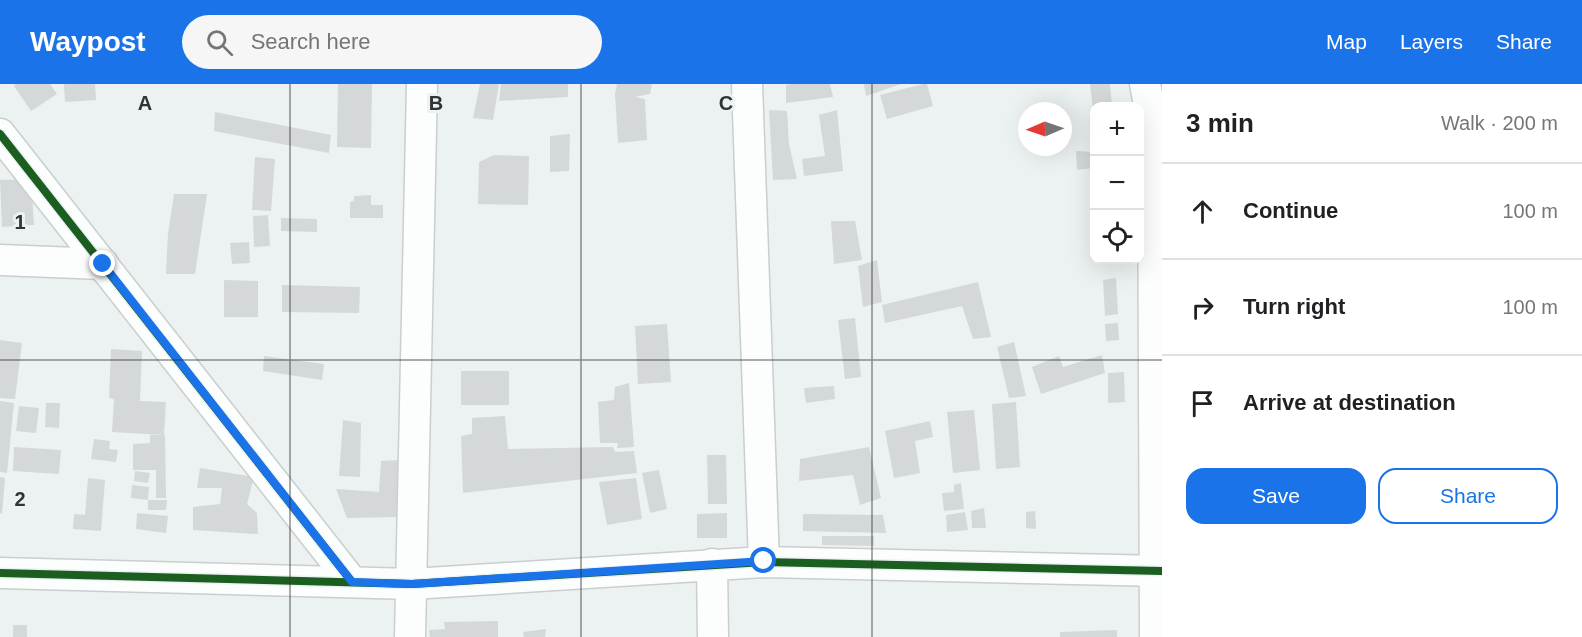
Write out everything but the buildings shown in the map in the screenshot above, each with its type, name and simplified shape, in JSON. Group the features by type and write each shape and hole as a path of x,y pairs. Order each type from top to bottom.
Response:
{"street":[{"path":"410,637 422,84"},
{"path":"747,84 764,561"},
{"path":"1145,84 1153,126 1158,571 1155,637"},
{"path":"0,134 352,582"},
{"path":"0,260 103,264"},
{"path":"0,573 412,584 764,561 1158,571"},
{"path":"711,564 713,637"}],"cycle path":[{"path":"0,134 352,582"},
{"path":"0,573 412,584 764,562 1162,571"}],"route":[{"path":"103,264 352,582 412,584 764,561"}]}
